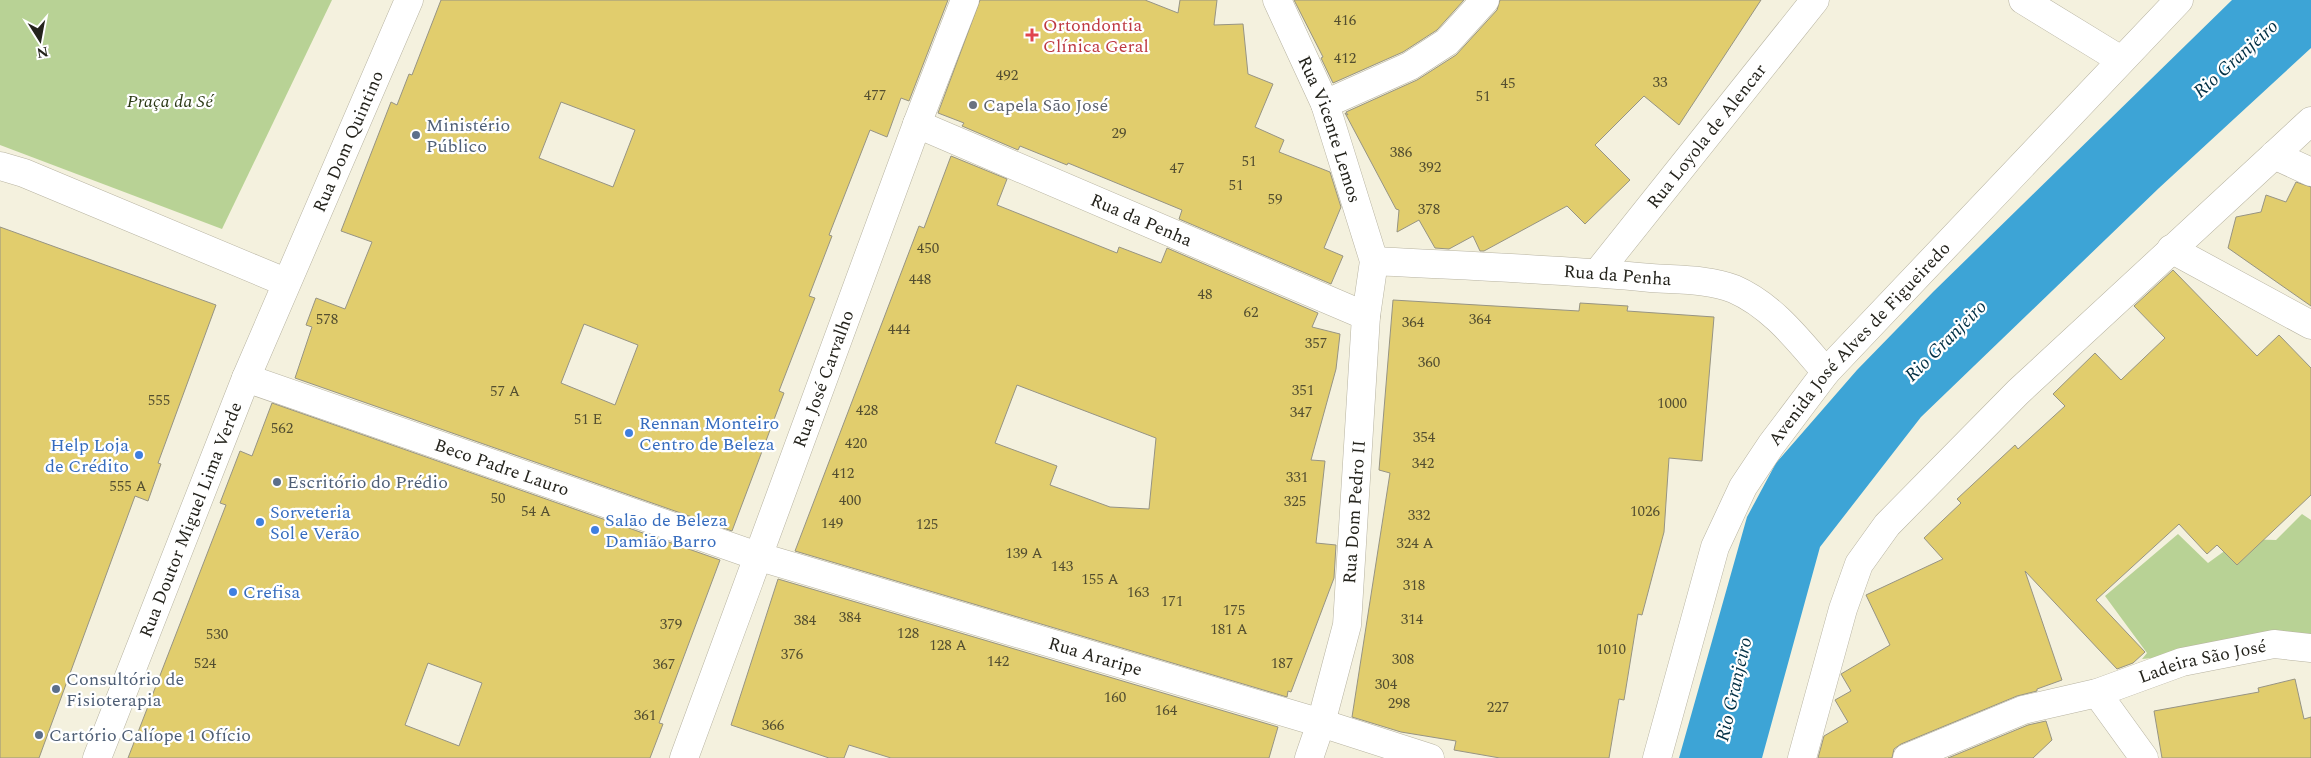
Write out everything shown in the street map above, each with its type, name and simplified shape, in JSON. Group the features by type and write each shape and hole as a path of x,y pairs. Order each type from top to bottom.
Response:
{"street":[{"name":"Rua Dom Quintino","path":"285,282 409,0"},
{"name":"Rua José Carvalho","path":"684,758 760,557 917,124 965,0"},
{"name":"Rua Vicente Lemos","path":"1277,0 1325,104 1374,261"},
{"path":"1325,104 1410,66 1448,42 1485,0"},
{"name":"Rua Loyola de Alencar","path":"1598,272 1815,0"},
{"path":"2023,0 2121,60"},
{"name":"Avenida José Alves de Figueiredo","path":"1657,758 1715,547 1743,487 1771,445 1826,372 2179,0"},
{"path":"1802,758 1843,609 1858,564 1887,524 2011,399 2311,121"},
{"name":"Rua da Penha","path":"917,124 1366,316"},
{"path":"2274,155 2311,172"},
{"path":"0,166 24,173 285,282"},
{"path":"2171,249 2311,325"},
{"name":"Rua da Penha","path":"1374,261 1598,272 1708,283 1733,288 1759,304 1784,324 1826,372"},
{"name":"Rua Dom Pedro II","path":"1309,758 1321,723 1347,624 1366,316 1374,261"},
{"name":"Rua Doutor Miguel Lima Verde","path":"97,758 285,282"},
{"name":"Beco Padre Lauro","path":"246,378 760,557"},
{"name":"Rua Araripe","path":"760,557 1321,723 1430,758"},
{"name":"Ladeira São José","path":"1907,758 2023,710 2097,693 2182,662 2274,644 2311,648"},
{"path":"2097,693 2144,758"}],"green space":[{"name":"Praça da Sé","path":"0,0 332,0 222,229 0,145"},
{"path":"2302,514 2311,520 2311,642 2142,659 2147,653 2105,596 2178,534 2208,563 2241,539 2276,540"}],"water":[{"name":"Rio Granjeiro","path":"2232,0 2311,0 2311,48 2159,188 1921,417 1820,547 1762,758 1679,758 1747,517 1776,463 1857,370 1933,292"}],"building":[{"path":"441,0 948,0 909,101 901,98 887,137 870,130 829,235 832,236 809,296 815,298 779,391 784,393 732,531 295,378 312,327 306,325 316,298 345,309 372,242 341,231 391,102 397,105 409,74 412,75","holes":["561,102 635,130 613,187 539,158","584,324 638,345 615,405 561,383"]},
{"path":"980,0 1145,0 1178,13 1180,0 1217,0 1214,25 1243,24 1248,74 1273,84 1255,127 1284,140 1279,152 1330,172 1341,207 1324,248 1343,256 1331,284 1179,219 1182,210 1068,163 1067,165 1020,146 1018,150 962,126 964,123 938,113"},
{"path":"1294,0 1464,0 1437,30 1403,52 1333,83 1321,58 1323,57"},
{"path":"1500,0 1761,0 1679,125 1644,96 1595,145 1630,180 1585,224 1567,206 1484,251 1480,251 1473,236 1449,249 1435,248 1419,220 1397,232 1399,210 1396,209 1345,113 1348,115 1346,112 1417,80 1456,55 1497,10"},
{"path":"951,156 1007,179 997,205 1117,253 1119,247 1161,263 1167,248 1318,313 1312,327 1340,334 1336,369 1311,460 1325,461 1316,543 1336,545 1334,578 1291,692 1288,691 1287,697 795,551 919,226 924,228","holes":["1017,385 1156,438 1149,509 1110,507 1050,485 1057,466 995,443"]},
{"path":"2296,182 2311,187 2311,306 2228,248 2236,217 2261,212 2266,195 2286,202"},
{"path":"0,227 216,305 158,463 161,464 148,501 135,496 39,758 0,758"},
{"path":"2173,270 2257,356 2279,335 2311,368 2311,495 2237,565 2217,545 2207,554 2179,524 2096,600 2145,652 2133,663 2117,669 2025,571 2062,680 2037,689 2037,691 2017,696 1901,744 1894,749 1892,758 1818,758 1824,736 1848,722 1835,700 1851,691 1841,674 1890,645 1866,595 1943,559 1924,538 1961,503 1957,499 2015,445 2018,449 2065,406 2053,394 2095,353 2121,380 2165,338 2134,306"},
{"path":"1393,300 1579,311 1580,303 1628,306 1627,311 1714,317 1702,461 1669,458 1664,532 1642,615 1638,614 1624,700 1619,699 1609,758 1500,758 1454,750 1456,741 1401,732 1352,717 1390,473 1379,470"},
{"path":"272,403 720,560 659,723 663,724 650,758 128,758 226,505 220,503 240,451 252,456","holes":["428,663 482,683 459,746 405,725"]},
{"path":"778,579 1278,727 1269,758 891,758 849,745 844,758 829,758 731,725"},
{"path":"2295,679 2304,719 2311,717 2311,758 2162,758 2154,711 2259,692 2258,688"},
{"path":"2046,721 2052,740 2033,758 1948,758 2028,725"}],"place":[{"name":"Ortondontia Clínica Geral","path":"1032,35"},
{"name":"Capela São José","path":"973,105"},
{"name":"Ministério Público","path":"416,135"},
{"name":"Rennan Monteiro Centro de Beleza","path":"629,433"},
{"name":"Help Loja de Crédito","path":"139,455"},
{"name":"Escritório do Prédio","path":"277,482"},
{"name":"Sorveteria Sol e Verão","path":"260,522"},
{"name":"Salão de Beleza Damião Barro","path":"595,530"},
{"name":"Crefisa","path":"233,592"},
{"name":"Consultório de Fisioterapia","path":"56,689"},
{"name":"Cartório Calíope 1 Ofício","path":"39,735"}]}
